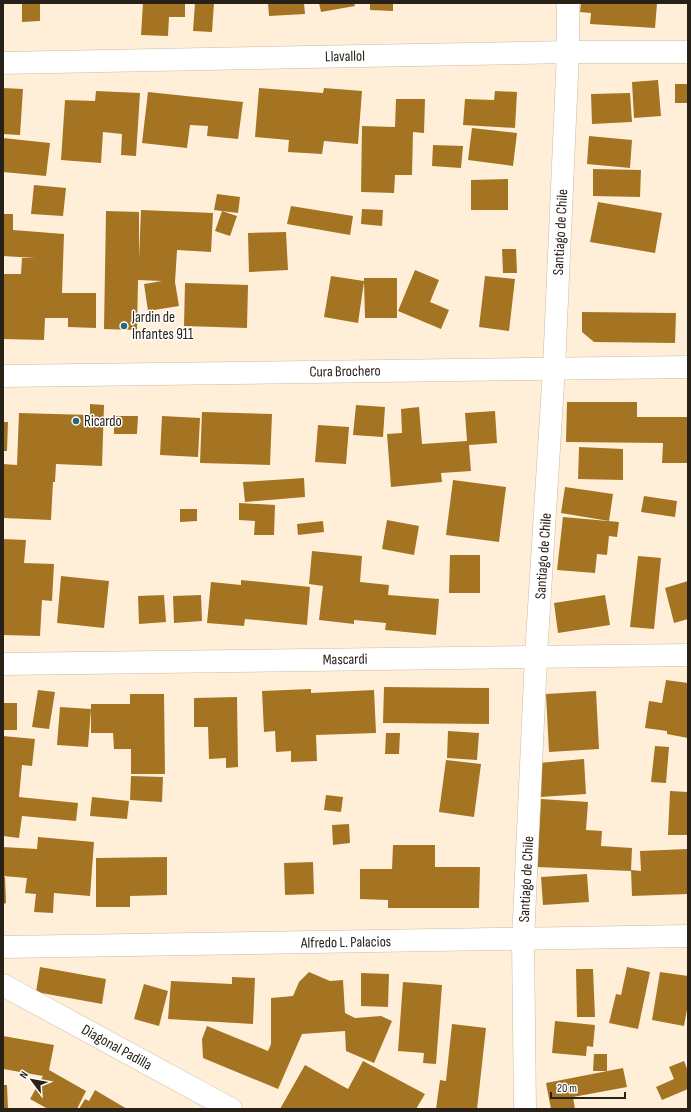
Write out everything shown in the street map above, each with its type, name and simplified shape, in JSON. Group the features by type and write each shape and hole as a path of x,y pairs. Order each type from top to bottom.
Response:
{"street":[{"name":"Santiago de Chile","path":"525,1109 523,940 536,656 554,368 568,52 568,3"},
{"name":"Llavallol","path":"3,63 568,52 688,52"},
{"name":"Cura Brochero","path":"3,376 688,367"},
{"name":"Mascardi","path":"3,664 688,655"},
{"name":"Alfredo L. Palacios","path":"3,947 523,940 688,936"},
{"name":"Diagonal Padilla","path":"3,985 231,1109"}],"building":[{"path":"22,3 40,3 40,21 22,22"},
{"path":"143,3 185,3 185,17 169,17 168,36 141,35"},
{"path":"195,3 214,3 212,32 193,31"},
{"path":"268,3 304,3 305,14 269,16"},
{"path":"319,3 354,3 355,6 321,12"},
{"path":"370,3 393,3 393,11 370,10"},
{"path":"581,3 657,3 655,28 590,24 591,13 580,12"},
{"path":"658,80 661,116 634,118 632,82"},
{"path":"675,84 688,84 688,103 675,103"},
{"path":"3,88 23,89 20,135 3,134"},
{"path":"259,88 323,93 324,88 362,91 358,144 324,141 322,154 288,152 289,140 255,137"},
{"path":"96,91 140,93 136,156 121,155 122,134 103,132 101,163 61,160 65,100 95,101"},
{"path":"495,91 517,92 515,128 463,125 465,99 494,100"},
{"path":"148,92 243,102 238,139 207,136 208,126 190,125 187,148 142,143"},
{"path":"630,93 632,122 592,124 591,94"},
{"path":"396,99 425,99 424,133 413,132 412,175 395,175 394,193 361,192 362,126 395,127"},
{"path":"472,128 517,133 513,166 468,160"},
{"path":"589,136 632,140 630,168 587,164"},
{"path":"3,138 50,143 46,176 3,172"},
{"path":"433,145 463,146 461,168 432,166"},
{"path":"593,169 641,170 640,197 593,196"},
{"path":"508,179 508,210 471,210 471,180"},
{"path":"34,185 66,188 63,216 31,214"},
{"path":"217,194 240,197 238,213 214,210"},
{"path":"598,202 662,213 655,253 590,242"},
{"path":"291,206 353,216 350,235 287,224"},
{"path":"362,209 383,210 382,226 361,224"},
{"path":"141,210 213,213 211,252 177,250 175,282 179,306 148,311 144,284 162,281 138,280 137,330 104,329 106,211 139,212 139,259"},
{"path":"222,211 237,216 230,236 215,231"},
{"path":"3,214 13,214 13,230 64,234 62,293 96,293 96,328 68,327 68,318 45,318 44,340 3,339 3,274 21,274 22,258 35,258 3,256"},
{"path":"286,232 288,270 249,272 248,233"},
{"path":"502,249 516,249 517,273 503,273"},
{"path":"415,270 439,280 430,302 449,310 441,329 398,311"},
{"path":"331,276 364,281 364,278 397,278 397,318 365,318 364,282 358,323 324,317"},
{"path":"485,276 515,279 509,331 479,327"},
{"path":"185,283 248,285 247,328 184,326"},
{"path":"582,312 676,313 675,343 594,342 582,332"},
{"path":"567,402 637,402 637,417 688,417 687,463 662,463 663,443 566,442"},
{"path":"90,404 104,405 102,466 56,464 55,482 53,482 51,520 3,518 3,464 17,465 19,413 90,415"},
{"path":"356,405 385,407 383,437 353,435"},
{"path":"419,407 422,444 467,441 465,413 495,411 497,443 469,445 471,471 441,473 442,482 391,487 387,434 402,433 401,409"},
{"path":"202,412 272,414 270,465 200,463"},
{"path":"114,416 138,416 137,434 114,434"},
{"path":"162,416 200,418 198,457 160,455"},
{"path":"3,422 8,422 7,451 3,451"},
{"path":"318,425 349,427 346,464 315,462"},
{"path":"579,447 623,449 623,480 578,479"},
{"path":"304,478 305,497 245,502 243,482"},
{"path":"453,480 506,487 499,542 446,535"},
{"path":"565,487 613,494 609,521 561,513"},
{"path":"644,496 677,501 675,517 641,512"},
{"path":"239,503 275,505 274,535 254,535 255,521 239,520"},
{"path":"180,509 197,509 197,521 180,522"},
{"path":"563,517 619,522 617,537 609,536 607,555 597,554 595,573 557,570"},
{"path":"387,520 419,526 414,555 382,549"},
{"path":"323,521 324,532 298,535 297,524"},
{"path":"3,539 26,540 24,563 54,564 52,601 42,600 40,636 3,635"},
{"path":"312,551 362,556 360,582 389,585 388,595 439,599 436,635 385,630 386,623 354,620 354,624 319,620 323,586 309,584"},
{"path":"450,555 480,555 480,593 449,593"},
{"path":"638,556 661,558 654,629 630,627"},
{"path":"61,576 109,581 104,628 57,623"},
{"path":"241,580 310,587 307,625 245,619 244,626 207,623 211,582 241,585"},
{"path":"688,581 688,619 674,623 665,588"},
{"path":"164,595 166,622 139,624 138,596"},
{"path":"201,595 202,621 174,623 173,596"},
{"path":"605,595 610,625 558,633 554,603"},
{"path":"666,680 688,683 688,738 667,734 667,731 645,728 649,701 662,703"},
{"path":"384,687 489,688 489,724 383,723"},
{"path":"311,689 311,693 374,690 376,733 316,735 317,761 291,762 291,751 276,752 275,731 264,732 262,691"},
{"path":"38,690 55,692 49,729 32,727"},
{"path":"596,691 599,749 549,752 546,694"},
{"path":"130,694 164,694 165,774 131,774 131,749 114,749 113,733 91,733 91,704 130,704"},
{"path":"237,697 238,767 226,768 226,758 209,759 208,727 194,727 194,698"},
{"path":"3,703 17,703 17,730 3,730"},
{"path":"60,707 91,709 88,747 57,745"},
{"path":"448,731 479,733 477,760 447,758"},
{"path":"386,733 400,733 399,754 385,754"},
{"path":"3,736 35,739 32,766 22,765 19,797 78,803 76,821 22,816 19,838 3,836"},
{"path":"655,746 669,747 666,783 651,782"},
{"path":"584,759 586,794 540,797 538,763"},
{"path":"446,760 481,764 474,817 439,812"},
{"path":"131,776 163,777 162,802 130,800"},
{"path":"670,791 688,792 688,835 668,835"},
{"path":"326,795 343,797 341,812 324,810"},
{"path":"92,797 129,801 127,819 90,816"},
{"path":"541,799 588,802 586,830 602,831 601,846 632,848 631,871 537,867"},
{"path":"349,824 350,843 333,845 332,825"},
{"path":"38,837 94,842 90,896 54,893 53,913 34,912 36,894 25,893 27,878 3,876 3,847 37,849"},
{"path":"393,845 435,845 435,867 480,867 479,908 388,908 388,900 360,899 360,869 392,869"},
{"path":"688,849 688,894 632,896 631,870 641,871 640,851"},
{"path":"167,857 167,895 130,896 130,907 96,907 96,858"},
{"path":"313,862 314,894 285,895 284,863"},
{"path":"587,874 589,902 543,905 541,877"},
{"path":"3,877 5,877 6,903 3,904"},
{"path":"40,967 106,979 102,1004 36,992"},
{"path":"627,967 650,972 638,1029 609,1023 616,994 621,995"},
{"path":"576,969 593,969 595,1017 577,1017"},
{"path":"309,972 330,981 343,980 345,1013 355,1018 381,1016 392,1021 374,1063 346,1051 345,1031 302,1034 278,1089 203,1058 202,1039 207,1026 268,1051 271,1044 271,998 293,996 299,982"},
{"path":"660,972 688,976 688,1004 684,1026 652,1020"},
{"path":"361,973 389,974 388,1007 361,1006"},
{"path":"232,977 255,978 253,1024 168,1019 171,981 232,984"},
{"path":"403,982 442,985 436,1064 423,1063 424,1053 398,1051"},
{"path":"144,984 168,991 159,1026 134,1019"},
{"path":"555,1021 595,1025 593,1047 587,1046 586,1056 552,1053"},
{"path":"452,1024 486,1028 477,1109 436,1109 440,1080 446,1081"},
{"path":"3,1036 54,1045 49,1070 86,1091 77,1109 48,1109 30,1099 43,1076 3,1069"},
{"path":"594,1054 607,1054 607,1071 593,1071"},
{"path":"363,1061 425,1094 416,1109 280,1109 305,1065 348,1089"},
{"path":"684,1061 688,1071 688,1089 662,1100 656,1087 674,1079 669,1067"},
{"path":"623,1068 627,1087 573,1097 575,1109 551,1109 546,1083"},
{"path":"3,1085 7,1085 8,1109 3,1109"},
{"path":"95,1090 127,1109 79,1109 85,1099 89,1101"}],"place":[{"name":"Jardin de Infantes 911","path":"124,326"},
{"name":"Ricardo","path":"76,421"}]}
